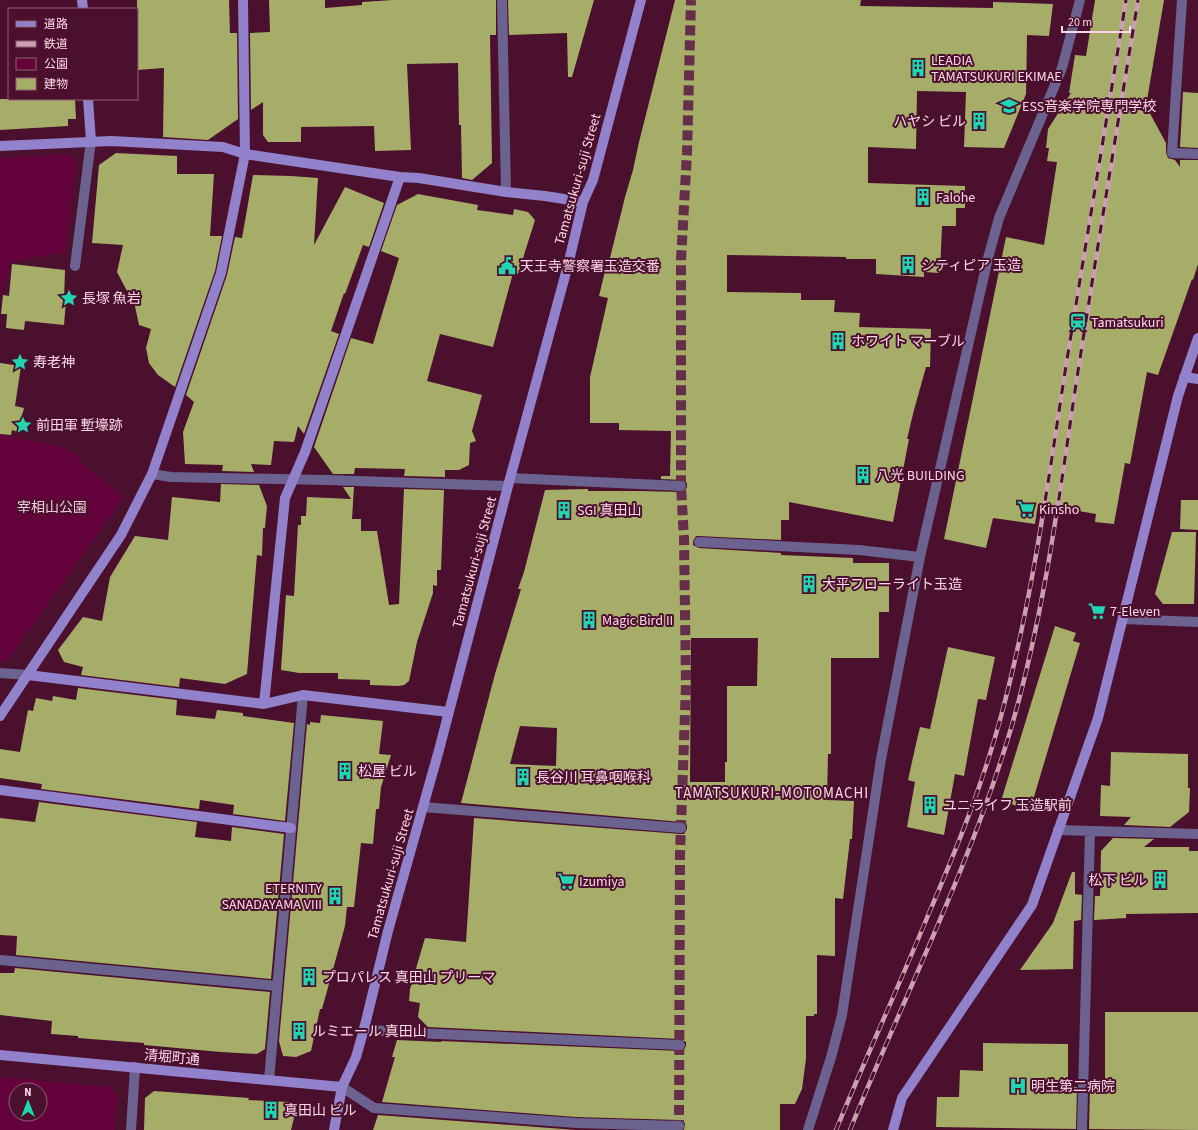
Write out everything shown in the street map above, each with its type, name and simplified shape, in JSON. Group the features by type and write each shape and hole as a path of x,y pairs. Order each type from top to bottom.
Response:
{"street":[{"path":"0,716 120,535 152,474 221,273 245,154 243,0"},
{"path":"502,0 506,192"},
{"name":"Tamatsukuri-suji Street","path":"334,1130 342,1087 356,1058 364,1029 388,931 423,807 568,265 583,202 593,180 641,0"},
{"path":"808,1130 832,1054 842,1015 881,759 920,556 988,258 997,225 1062,68 1080,0"},
{"path":"1182,0 1172,153 1198,154"},
{"path":"75,266 91,141 88,100"},
{"path":"0,146 111,141 223,147 245,154 583,202"},
{"path":"264,704 285,498 305,452 400,177"},
{"path":"893,1130 902,1098 1032,905 1098,718 1178,396 1198,338"},
{"path":"1184,377 1198,379"},
{"path":"152,474 171,477 681,486"},
{"path":"699,542 859,550 920,556"},
{"path":"1123,619 1198,622"},
{"path":"0,673 28,675 264,704 303,695 448,712"},
{"path":"269,1080 303,695"},
{"path":"0,790 291,828"},
{"path":"423,807 681,828"},
{"path":"1058,830 1198,834"},
{"path":"1082,1130 1090,831"},
{"path":"0,960 277,986"},
{"path":"364,1029 394,1032 680,1045"},
{"name":"清堀町通","path":"0,1055 342,1087"},
{"path":"130,1130 135,1067"},
{"path":"342,1087 374,1108 576,1123 679,1126"}],"green space":[{"path":"66,154 71,156 76,161 66,251 64,253 12,261 0,295 0,158"},
{"name":"宰相山公園","path":"0,434 61,447 72,452 85,466 124,497 7,661 0,661"},
{"path":"0,1077 110,1087 117,1096 115,1130 0,1130"}],"building":[{"path":"137,0 229,0 230,33 237,33 238,119 208,140 163,137 164,68 138,70"},
{"path":"269,0 325,0 325,8 362,5 362,2 393,0 496,0 496,35 490,35 492,163 472,180 462,178 458,63 407,64 411,150 375,151 374,126 301,127 301,142 268,142 263,135 263,102 251,110 250,33 270,32"},
{"path":"508,0 594,0 572,77 568,77 567,33 509,35"},
{"path":"675,0 861,0 860,6 993,8 993,2 1053,4 1049,36 1027,35 1026,94 1004,148 964,147 966,92 917,91 916,149 868,147 868,183 965,186 965,208 956,208 956,226 942,226 940,273 924,272 924,277 876,274 876,259 727,255 727,292 801,293 801,300 835,300 834,312 860,313 859,327 931,329 930,367 926,367 907,439 909,439 893,522 789,502 789,520 781,520 781,540 696,536 693,541 693,545 699,548 781,553 781,555 853,558 853,563 889,563 889,612 879,612 879,658 831,658 831,754 828,754 827,800 854,801 852,839 850,839 843,899 835,898 835,956 817,955 817,1014 814,1014 814,1016 806,1016 806,1059 802,1089 795,1104 780,1104 780,1130 684,1130 685,1123 679,1120 576,1117 382,1102 395,1057 392,1057 397,1040 680,1051 683,1051 686,1046 686,1042 680,1039 428,1027 418,1017 420,1003 409,1001 410,989 425,938 466,942 474,818 680,834 684,834 687,829 687,825 682,822 461,803 495,674 521,589 518,589 524,572 545,490 588,489 588,491 684,492 687,487 687,483 682,480 661,479 661,476 670,476 671,431 619,430 619,423 590,423 590,377 608,298 599,296 606,267 605,258 610,258","holes":["691,638 758,638 757,686 727,686 727,762 725,762 725,782 690,782","520,726 557,728 556,766 510,764"]},
{"path":"1095,0 1164,0 1146,106 1166,143 1166,153 1168,158 1175,160 1180,167 1180,160 1198,160 1198,264 1158,375 1147,372 1130,464 1125,463 1114,524 1095,522 1096,514 1038,504 1035,524 993,518 986,548 944,539 1006,237 1044,245 1057,162 1047,161 1049,148 1046,148 1048,129 1071,93 1069,93 1075,55 1086,56"},
{"path":"1183,92 1198,93 1198,148 1180,147"},
{"path":"0,99 75,100 76,119 68,119 68,126 0,130"},
{"path":"116,153 177,156 177,174 214,174 210,236 222,236 215,271 175,387 158,375 149,363 146,348 151,329 139,325 132,292 127,291 117,272 123,245 92,243 99,165"},
{"path":"253,175 318,178 314,245 345,187 384,203 369,247 363,245 345,294 344,293 331,331 339,334 304,434 298,426 294,442 274,441 271,465 251,464 254,472 222,471 223,465 185,464 183,432 194,402 186,395 227,275 235,237 242,238"},
{"path":"418,194 478,205 477,210 513,215 514,209 528,212 535,220 518,274 513,273 493,347 440,334 427,381 482,395 472,431 476,441 470,443 469,465 459,470 445,470 445,477 404,476 405,469 355,468 354,474 333,474 314,447 351,338 373,344 399,258 381,251 397,205"},
{"path":"12,264 65,270 64,301 66,301 64,325 25,321 24,330 6,328 7,314 1,314 3,295 9,296"},
{"path":"0,363 21,366 15,406 24,408 18,432 12,430 11,435 0,434"},
{"path":"221,484 259,485 267,506 265,528 263,528 262,556 257,555 247,674 225,684 180,678 179,687 81,675 83,667 64,662 58,650 83,617 102,621 110,577 135,536 168,540 172,497 220,502"},
{"path":"343,487 354,487 352,519 361,519 361,531 377,531 389,605 399,604 404,489 444,490 441,570 437,570 437,586 433,585 433,593 417,642 409,681 404,685 370,685 370,680 338,679 338,673 299,673 281,670 286,595 294,596 298,525 301,525 301,516 306,516 307,497 351,499"},
{"path":"1181,500 1198,500 1198,530 1180,529"},
{"path":"1172,532 1196,532 1194,604 1163,604 1155,594"},
{"path":"1055,626 1076,633 1073,641 1080,643 1030,810 1001,801"},
{"path":"948,647 995,657 986,700 978,699 964,776 955,774 944,835 907,827 915,782 908,780 920,727 930,729"},
{"path":"78,688 177,700 176,715 215,719 217,710 243,713 243,716 294,723 285,821 233,814 234,805 200,800 199,809 41,789 42,784 0,778 0,749 20,752 28,710 33,711 36,698 52,701 53,696 76,700"},
{"path":"321,715 383,721 379,754 391,755 381,787 379,809 376,809 373,844 361,843 354,907 347,907 345,926 322,1009 320,1009 311,1051 296,1057 283,1056 279,1041 307,724 310,725 310,722 320,723"},
{"path":"1111,752 1188,754 1188,788 1190,788 1189,812 1170,827 1124,825 1131,817 1100,816 1101,785 1110,786"},
{"path":"39,802 197,822 195,837 231,841 232,827 284,834 271,979 16,955 17,936 0,935 0,818 35,822"},
{"path":"1113,838 1154,839 1144,847 1189,847 1189,851 1198,851 1198,913 1126,914 1126,918 1094,920 1095,896 1100,896 1101,851"},
{"path":"1072,872 1075,872 1075,894 1082,895 1081,920 1074,921 1073,969 1020,970 1053,923"},
{"path":"15,968 270,992 265,1049 257,1054 221,1052 51,1034 52,1021 0,1015 0,973 14,973"},
{"path":"1105,1012 1198,1012 1198,1130 1089,1129 1090,1087 1105,1088"},
{"path":"983,1043 1068,1044 1068,1087 1077,1087 1076,1129 936,1127 937,1097 959,1097 960,1070 983,1071"},
{"path":"154,1091 249,1098 248,1100 289,1102 294,1118 291,1130 144,1130 145,1098"},
{"path":"378,1115 576,1130 373,1130"}],"tunnel":[{"path":"679,1130 680,854 686,684 684,539 681,486 681,260 687,153 691,0"}],"railway":[{"path":"836,1130 959,842 977,793 1000,720 1021,634 1037,547 1126,0"},
{"path":"850,1130 936,930 977,828 1012,725 1023,683 1050,556 1091,288 1138,0"}],"place":[{"name":"LEADIA TAMATSUKURI EKIMAE","path":"918,68"},
{"name":"ESS音楽学院専門学校","path":"1009,106"},
{"name":"ハヤシ ビル","path":"979,121"},
{"name":"Falohe","path":"923,197"},
{"name":"シティピア 玉造","path":"908,265"},
{"name":"天王寺警察署玉造交番","path":"507,266"},
{"name":"長塚 魚岩","path":"69,298"},
{"name":"Tamatsukuri","path":"1078,322"},
{"name":"ホワイト マーブル","path":"838,341"},
{"name":"寿老神","path":"20,362"},
{"name":"前田軍 塹壕跡","path":"23,425"},
{"name":"八光 BUILDING","path":"863,475"},
{"name":"Kinsho","path":"1026,509"},
{"name":"SGI 真田山","path":"564,510"},
{"name":"大平フローライト玉造","path":"809,584"},
{"name":"7-Eleven","path":"1097,611"},
{"name":"Magic Bird II","path":"589,620"},
{"name":"松屋 ビル","path":"345,771"},
{"name":"長谷川 耳鼻咽喉科","path":"523,777"},
{"name":"ユニライフ 玉造駅前","path":"930,805"},
{"name":"松下 ビル","path":"1160,880"},
{"name":"Izumiya","path":"566,881"},
{"name":"ETERNITY SANADAYAMA VIII","path":"335,896"},
{"name":"プロパレス 真田山 プリーマ","path":"309,977"},
{"name":"ルミエール 真田山","path":"299,1031"},
{"name":"明生第二病院","path":"1018,1086"},
{"name":"真田山 ビル","path":"271,1110"}],"district":[{"name":"TAMATSUKURI-MOTOMACHI","path":"772,793"}]}
